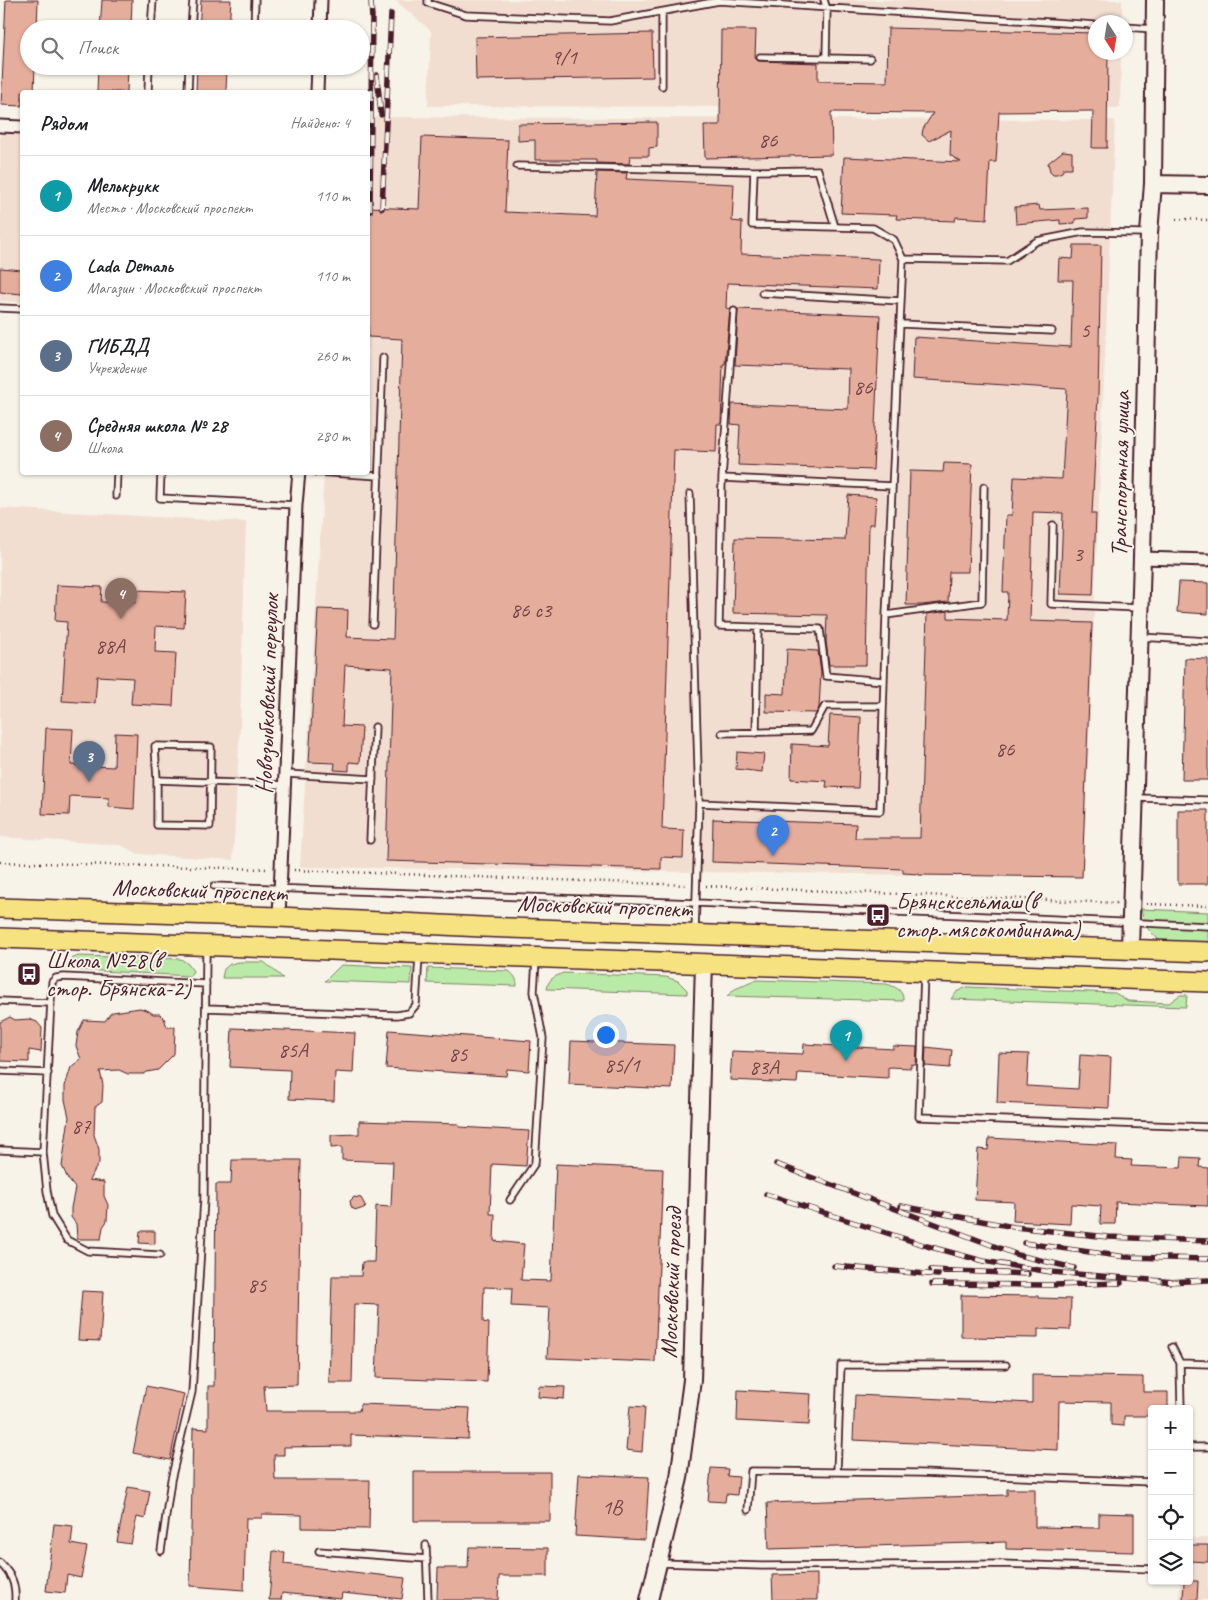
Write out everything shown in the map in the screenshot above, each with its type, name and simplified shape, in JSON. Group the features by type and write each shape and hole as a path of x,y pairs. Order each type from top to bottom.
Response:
{"main road":[{"name":"Московский проспект","path":"0,908 1208,952"},
{"path":"279,917 279,949"},
{"path":"0,938 1208,982"},
{"path":"1129,979 1130,949"}],"street":[{"path":"320,20 321,0"},
{"name":"Транспортная улица","path":"1130,949 1140,637 1149,233 1153,184 1155,0"},
{"path":"317,90 318,75"},
{"path":"0,126 20,127"},
{"path":"1153,184 1208,185"},
{"name":"Новозыбковский переулок","path":"279,917 299,475"},
{"path":"1142,558 1208,560"},
{"name":"Московский проезд","path":"649,1600 679,1478 692,1380 704,963"}],"lane":[{"path":"152,20 153,0"},
{"path":"192,20 193,0"},
{"path":"254,20 255,0"},
{"path":"428,0 428,3 466,15 610,21 719,1 1088,25"},
{"path":"824,0 827,9 826,58"},
{"path":"662,12 662,86"},
{"path":"1133,28 1154,29"},
{"path":"760,57 870,59"},
{"path":"148,90 149,75"},
{"path":"188,90 189,75"},
{"path":"517,166 754,171 818,170 834,227"},
{"path":"699,804 880,811 886,615 903,259 894,240 873,228 752,225 754,171"},
{"path":"903,259 1008,261 1037,241 1083,232 1149,233"},
{"path":"762,293 901,301"},
{"path":"0,308 20,309"},
{"path":"734,311 722,478 719,626 820,629 826,676 884,681"},
{"path":"901,324 1052,332"},
{"path":"373,624 383,358"},
{"path":"116,496 117,475"},
{"path":"160,475 160,498 296,505"},
{"path":"363,475 379,476"},
{"path":"722,478 892,486"},
{"path":"886,615 982,602 984,487"},
{"path":"690,494 699,804 695,933"},
{"path":"1053,526 1051,604 1140,608"},
{"path":"756,733 758,628"},
{"path":"1140,637 1208,641"},
{"path":"722,733 811,732 825,706 883,706"},
{"path":"370,840 375,727"},
{"path":"155,746 211,747 210,826 157,825 157,780 155,746"},
{"path":"157,780 210,782 373,779"},
{"path":"1135,798 1208,800"},
{"path":"214,886 696,903 1208,926"},
{"path":"161,1551 171,1480 192,1392 204,1199 206,946"},
{"path":"206,1008 397,1015 409,1013 416,1005 419,954"},
{"path":"510,1200 535,1164 542,1038 534,992 536,958"},
{"path":"924,971 920,1117 1208,1127"},
{"path":"160,1255 88,1251 67,1240 52,1216 43,1152 52,982 56,978 124,979 206,984"},
{"path":"0,1001 50,1003"},
{"path":"0,1071 48,1073"},
{"path":"0,1150 43,1152"},
{"path":"1172,1347 1180,1363 1181,1405"},
{"path":"1180,1363 1208,1364"},
{"path":"837,1472 841,1365 1006,1365"},
{"path":"1193,1447 1208,1447"},
{"path":"748,1510 751,1470 920,1473 1148,1482"},
{"path":"426,1546 428,1600"},
{"path":"319,1551 427,1559"},
{"path":"0,1563 11,1574 16,1592 15,1600"},
{"path":"659,1563 762,1566 1002,1564 1148,1569"}],"path":[{"path":"1176,219 1208,220"},
{"path":"0,862 282,870 1208,906"}],"shaded area":[{"path":"395,0 1122,0 1122,15 1088,15 1088,60 1121,60 1120,108 428,106 431,31"},
{"path":"370,117 1115,120 1083,877 300,867 324,475 370,475"},
{"path":"0,132 20,134 20,302 0,301"},
{"path":"0,508 246,522 240,727 233,860 138,854 121,845 0,837"},
{"path":"1193,1538 1208,1538 1208,1600 1179,1600 1180,1585 1193,1585"}],"green space":[{"path":"1141,909 1208,912 1208,943 1160,941 1146,927"},
{"path":"79,956 181,959 193,971 190,976 65,969 70,960"},
{"path":"264,962 283,978 222,978 224,969 230,964"},
{"path":"341,965 412,968 411,984 325,981"},
{"path":"428,968 509,971 517,981 517,986 427,983"},
{"path":"563,973 666,977 678,981 687,990 687,994 547,989 554,977"},
{"path":"757,980 887,984 896,988 902,994 903,1001 727,996 735,989"},
{"path":"967,987 1115,993 1128,1001 1169,1003 1180,995 1187,995 1186,1007 951,999 956,992"}],"building":[{"path":"6,0 38,0 37,20 20,20 20,75 35,75 34,90 20,90 20,106 1,105"},
{"path":"102,0 132,0 131,20 101,20"},
{"path":"201,0 231,0 230,20 200,20"},
{"path":"888,28 1088,33 1088,60 1108,60 1107,148 1092,148 1093,111 999,112 996,162 990,162 987,219 956,217 955,221 896,219 897,215 841,213 844,157 961,162 950,155 951,130 929,141 922,135 923,129 933,113 831,112 832,155 705,158 704,125 720,125 721,30 756,30 755,57 758,61 818,63 818,81 887,82"},
{"path":"652,33 653,77 476,80 475,37"},
{"path":"98,75 128,75 127,90 97,90"},
{"path":"197,75 227,75 226,90 196,90"},
{"path":"657,122 657,147 649,148 649,156 630,156 629,164 597,163 597,160 535,160 535,140 518,141 518,124"},
{"path":"422,137 508,140 505,212 595,216 597,172 627,173 626,179 734,184 732,221 742,222 741,254 879,259 878,289 727,283 726,308 730,309 725,364 723,364 721,424 717,424 716,452 674,450 662,829 684,830 683,858 661,857 661,869 386,861 392,668 345,665 342,726 362,727 360,763 349,762 349,771 334,770 335,763 309,762 318,609 348,610 347,637 393,639 402,339 370,337 370,207 419,209"},
{"path":"1063,151 1072,152 1072,168 1064,168 1062,172 1053,174 1048,163"},
{"path":"1039,205 1040,210 1088,208 1088,218 1075,219 1075,223 1060,224 1060,220 1016,224 1015,207"},
{"path":"1074,245 1101,245 1098,396 1092,514 1096,514 1093,595 1060,594 1063,513 1033,512 1030,621 1092,623 1082,877 919,875 903,873 903,869 712,862 713,819 856,824 855,838 920,838 927,614 948,611 948,618 1007,620 1008,592 1003,592 1006,515 1012,515 1014,477 1062,479 1067,389 912,379 914,337 1071,347 1073,280 1058,280 1059,258 1073,259"},
{"path":"0,268 20,270 20,294 0,292"},
{"path":"738,309 880,315 873,470 738,465 740,425 731,424 732,404 848,409 849,369 735,365"},
{"path":"944,463 972,464 968,572 949,572 948,602 906,605 910,471 943,472"},
{"path":"848,495 876,497 874,524 869,524 866,665 829,665 826,641 827,615 733,613 735,538 845,540"},
{"path":"1179,582 1208,583 1208,614 1177,612"},
{"path":"57,585 102,587 101,602 135,603 136,590 186,592 184,628 156,626 155,652 176,653 173,706 131,704 133,678 97,676 95,703 62,701 67,622 55,621"},
{"path":"787,649 818,651 821,673 819,708 816,713 766,712 766,693 785,694"},
{"path":"1185,658 1208,659 1208,780 1182,780"},
{"path":"830,715 861,717 858,788 826,787 827,781 791,779 792,744 828,746"},
{"path":"46,728 73,729 71,765 114,767 115,733 137,734 134,809 109,807 109,798 70,796 69,815 42,814"},
{"path":"737,752 764,754 762,772 736,769"},
{"path":"1178,810 1208,810 1208,884 1178,884"},
{"path":"140,1008 153,1014 160,1014 164,1018 167,1027 175,1027 174,1054 158,1070 144,1074 128,1074 119,1070 100,1071 103,1085 102,1102 95,1107 94,1135 99,1149 99,1163 89,1180 104,1182 104,1196 108,1205 107,1221 103,1227 101,1239 77,1239 76,1224 71,1217 75,1188 62,1166 69,1117 65,1100 65,1086 71,1067 81,1059 76,1046 78,1032 84,1020 105,1021 113,1012"},
{"path":"10,1017 15,1020 29,1019 37,1022 42,1028 41,1052 29,1050 29,1062 0,1061 0,1022"},
{"path":"232,1028 355,1033 353,1073 335,1072 334,1101 289,1099 290,1070 230,1067"},
{"path":"389,1030 531,1041 529,1071 507,1069 506,1076 386,1068"},
{"path":"571,1041 674,1045 672,1089 569,1084"},
{"path":"804,1044 893,1049 893,1046 917,1047 916,1065 911,1064 911,1068 888,1067 888,1078 798,1073 797,1083 730,1080 732,1051 803,1054"},
{"path":"926,1047 952,1050 950,1068 925,1066"},
{"path":"999,1053 1029,1054 1027,1086 1078,1089 1080,1055 1111,1057 1109,1108 997,1103"},
{"path":"359,1121 459,1124 459,1127 529,1131 526,1166 492,1164 490,1214 495,1214 494,1241 524,1244 521,1280 551,1281 556,1164 663,1169 655,1362 547,1358 550,1308 511,1306 512,1288 484,1287 483,1322 489,1323 487,1382 376,1378 379,1305 354,1304 352,1383 329,1383 332,1276 361,1276 362,1262 374,1262 376,1206 391,1207 393,1162 342,1160 342,1147 331,1148 331,1135 359,1134"},
{"path":"989,1138 1117,1145 1116,1159 1132,1160 1131,1166 1181,1168 1182,1157 1200,1158 1199,1167 1208,1168 1208,1206 1116,1202 1115,1224 1100,1224 1101,1206 1071,1204 1070,1224 1013,1221 1014,1202 975,1200 978,1149 988,1150"},
{"path":"232,1160 301,1160 297,1385 264,1386 266,1411 359,1411 360,1404 470,1408 468,1439 351,1435 351,1446 284,1447 284,1455 274,1455 275,1480 370,1480 369,1529 302,1528 302,1515 262,1514 262,1518 246,1518 244,1590 190,1586 193,1428 208,1429 208,1386 214,1386 216,1184 231,1184"},
{"path":"354,1197 361,1198 366,1207 358,1210 353,1209 350,1201"},
{"path":"140,1231 155,1231 155,1244 139,1243"},
{"path":"82,1291 103,1292 100,1341 78,1340"},
{"path":"961,1295 1038,1296 1038,1298 1071,1299 1070,1330 1038,1329 1038,1338 961,1337"},
{"path":"1032,1375 1143,1377 1143,1392 1168,1392 1168,1405 1148,1405 1148,1416 1124,1416 1124,1426 1111,1425 1111,1402 1059,1401 1058,1450 853,1440 855,1395 1032,1403"},
{"path":"146,1386 184,1394 170,1460 133,1453"},
{"path":"539,1386 565,1387 564,1399 538,1397"},
{"path":"738,1390 811,1394 809,1425 737,1421"},
{"path":"630,1406 645,1407 642,1452 626,1450"},
{"path":"711,1468 728,1469 727,1476 739,1477 737,1495 726,1494 725,1502 708,1501"},
{"path":"414,1472 550,1472 550,1521 414,1521"},
{"path":"579,1474 649,1477 645,1540 575,1536"},
{"path":"128,1487 150,1491 145,1519 137,1517 131,1544 117,1542"},
{"path":"1007,1489 1035,1489 1035,1527 1099,1528 1099,1513 1134,1514 1134,1552 1006,1549 1006,1542 769,1549 767,1503 1007,1495"},
{"path":"54,1524 73,1526 71,1544 87,1547 81,1578 67,1575 65,1593 46,1591"},
{"path":"1193,1545 1208,1545 1208,1562 1193,1561"},
{"path":"469,1547 548,1548 548,1576 499,1576 498,1600 437,1600 438,1568 468,1568"},
{"path":"273,1551 285,1552 284,1564 405,1578 402,1599 342,1593 341,1599 282,1593 281,1600 269,1600"},
{"path":"817,1574 817,1600 773,1600 772,1575"},
{"path":"1193,1581 1198,1581 1197,1600 1183,1600 1184,1585 1193,1585"}],"railway":[{"path":"371,0 372,20"},
{"path":"382,208 391,14"},
{"path":"370,211 372,15"},
{"path":"377,75 381,115"},
{"path":"776,1164 1018,1255 1074,1268"},
{"path":"766,1194 927,1246 983,1261 1051,1272 1175,1282"},
{"path":"901,1206 1014,1227 1108,1237 1208,1241"},
{"path":"1024,1243 1126,1257 1208,1259"},
{"path":"834,1266 938,1275"},
{"path":"931,1270 1028,1274"},
{"path":"1168,1282 1208,1280"},
{"path":"932,1284 1053,1285 1121,1283"}],"place":[{"name":"Средняя школа № 28","path":"121,619"},
{"name":"ГИБДД","path":"89,782"},
{"name":"Lada Dеталь","path":"773,856"},
{"name":"Брянсксельмаш(в стор. мясокомбината)","path":"878,915"},
{"name":"Школа №28(в стор. Брянска-2)","path":"29,974"},
{"name":"Мелькрукк","path":"846,1061"}]}
